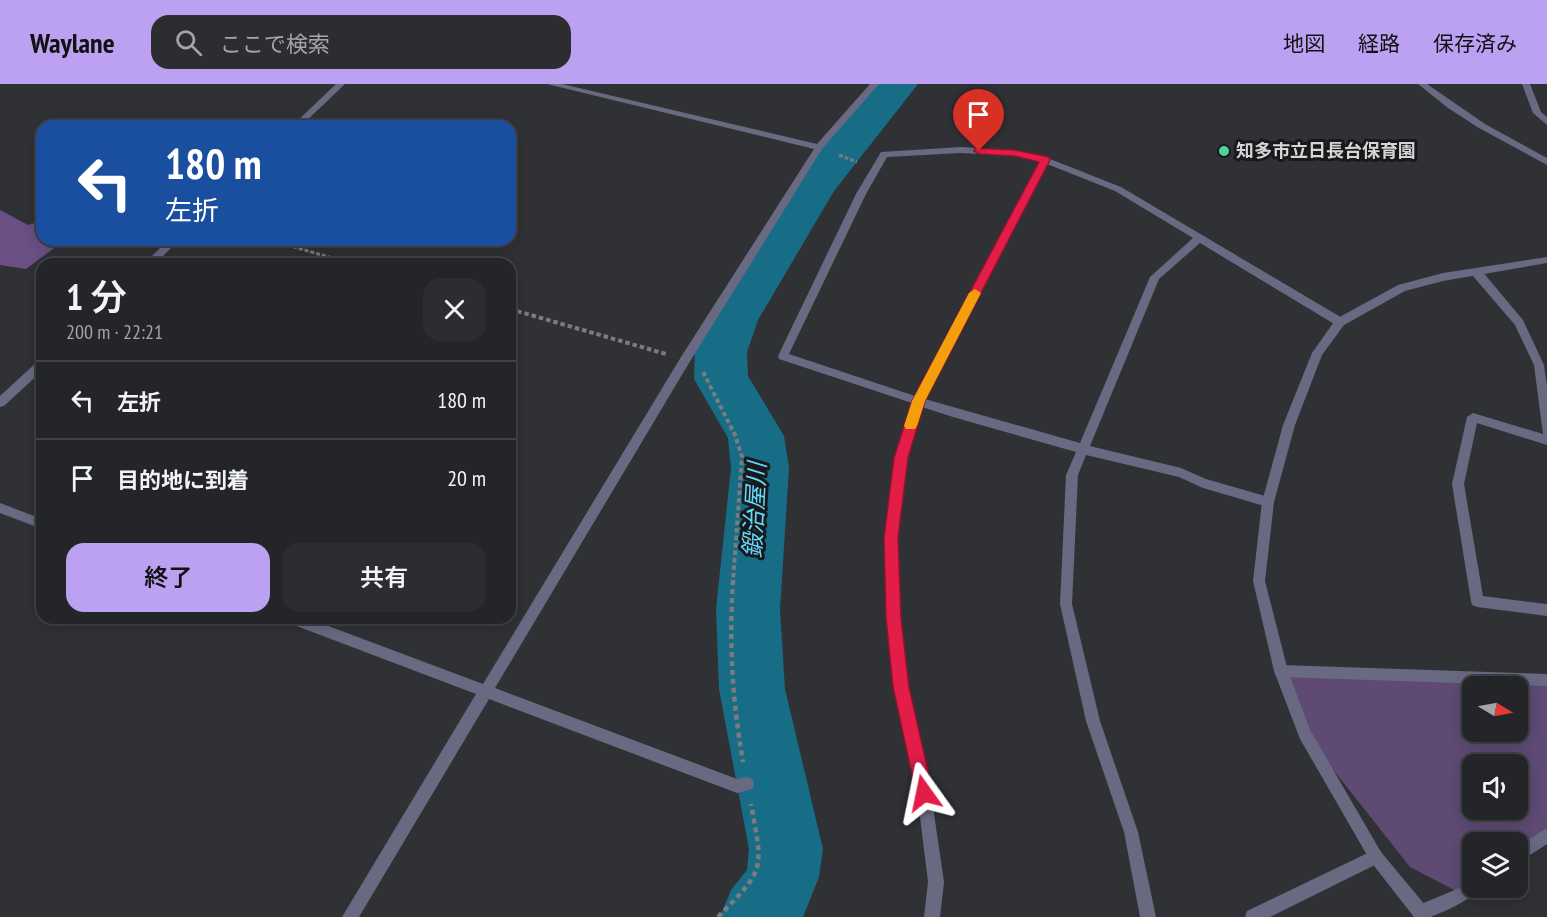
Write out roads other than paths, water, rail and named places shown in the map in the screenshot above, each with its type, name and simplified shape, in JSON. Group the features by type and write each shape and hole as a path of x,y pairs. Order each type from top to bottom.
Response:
{"street":[{"path":"302,120 341,84"},
{"path":"551,84 819,147"},
{"path":"350,917 685,360 819,147 875,84"},
{"path":"1422,84 1445,103 1503,140 1547,162"},
{"path":"1526,84 1537,112 1547,122"},
{"path":"1268,502 1203,483 1181,473 953,413 783,356 861,194 884,154 961,150 1015,153 1045,160 1118,189 1340,322"},
{"path":"932,917 936,882 924,793 901,687 893,618 891,538 901,458 918,401 1045,160"},
{"path":"1148,917 1131,832 1093,721 1066,604 1072,475 1155,277 1201,237"},
{"path":"155,258 168,246"},
{"path":"1462,892 1422,915 1376,857 1305,734 1281,671 1259,581 1268,502 1289,425 1317,353 1340,322 1402,288 1443,278 1547,260"},
{"path":"1477,273 1519,323 1543,366 1547,431"},
{"path":"0,403 36,370"},
{"path":"1547,440 1473,417 1458,484 1477,601 1547,610"},
{"path":"0,508 36,522"},
{"path":"307,624 737,786 747,784"},
{"path":"1281,671 1547,680"},
{"path":"1528,848 1547,835"},
{"path":"1253,917 1376,857"}],"waterway":[{"name":"鍛治屋川","path":"758,917 779,886 786,849 752,689 748,609 760,468 756,436 721,379 721,352 733,319 816,183 898,84"}],"place":[{"name":"知多市立日長台保育園","path":"1224,151"}]}
